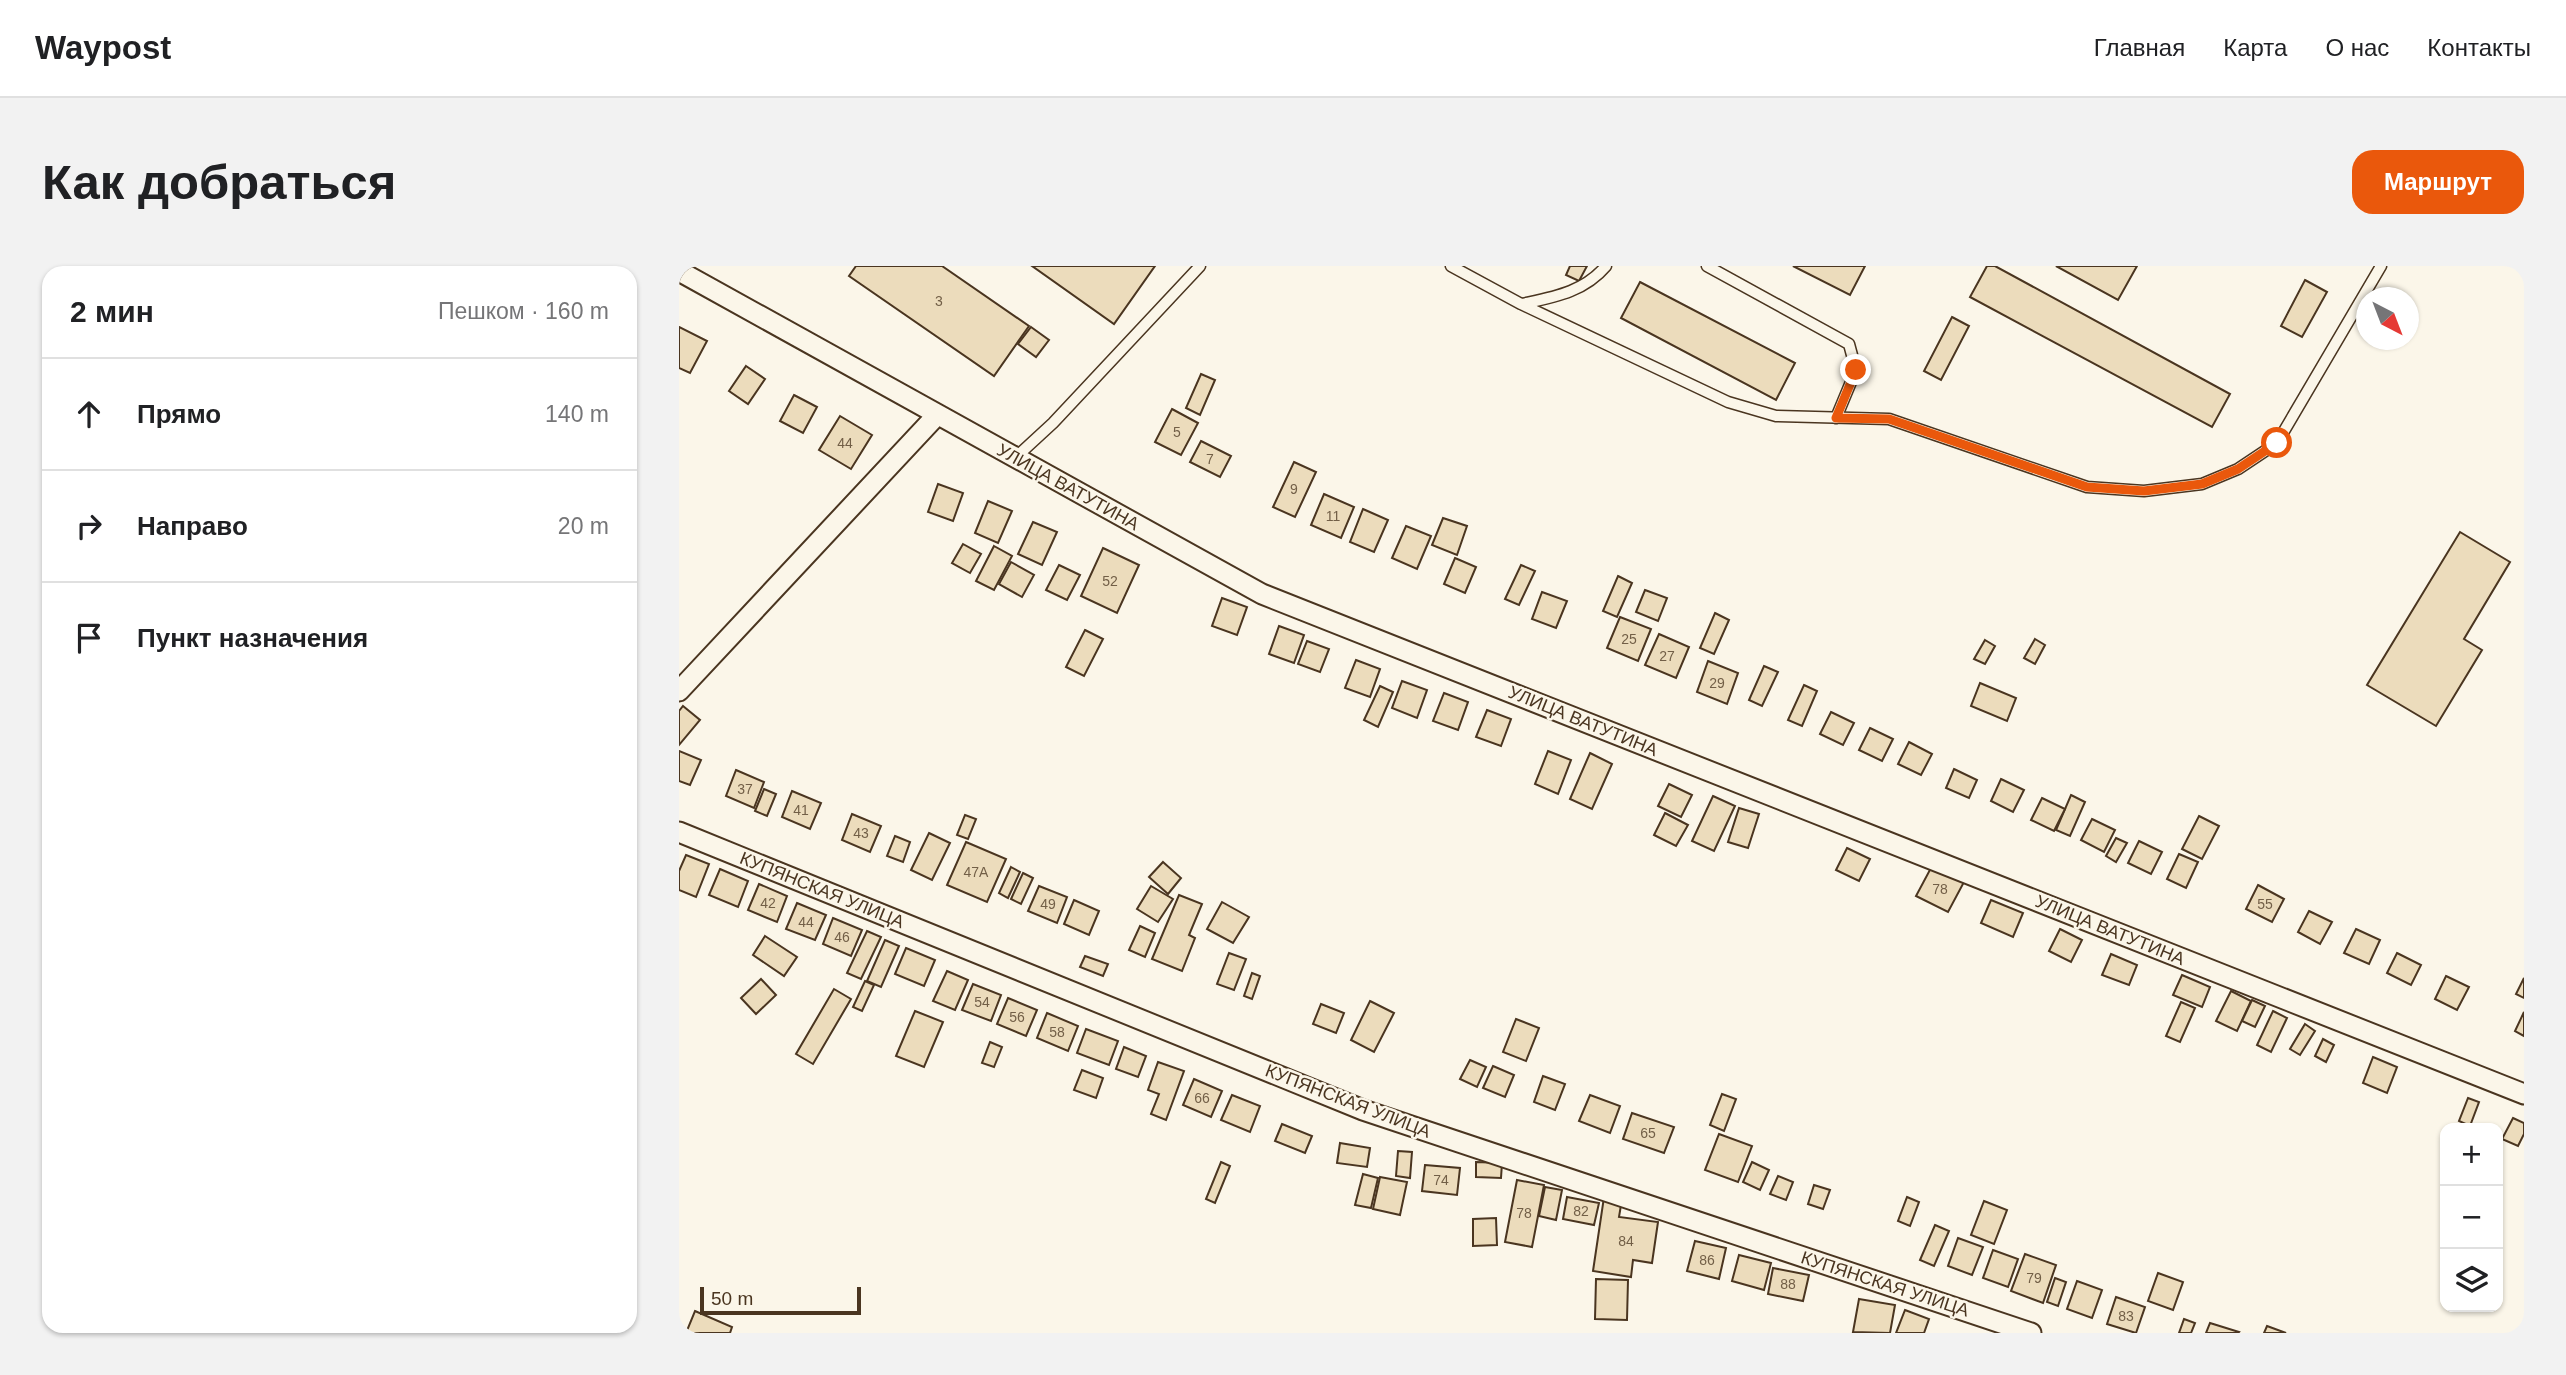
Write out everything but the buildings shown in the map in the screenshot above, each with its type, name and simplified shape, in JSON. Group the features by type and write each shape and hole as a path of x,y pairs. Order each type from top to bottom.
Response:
{"street":[{"name":"УЛИЦА ВАТУТИНА","path":"679,271 1262,594 2524,1094"},
{"path":"679,691 937,415"},
{"name":"КУПЯНСКАЯ УЛИЦА","path":"679,832 1363,1110 2031,1333"}],"lane":[{"path":"1015,458 1053,424 1200,266"},
{"path":"1451,266 1521,304 1728,402 1776,416 1889,419 2087,487 2144,491 2202,484 2238,469 2277,443 2381,266"},
{"path":"1521,304 1566,293 1593,281 1605,266"},
{"path":"1707,266 1849,344 1856,370 1836,418"}],"route":[{"path":"1856,370 1836,418 1889,419 2087,487 2144,491 2202,484 2238,469 2277,443"}]}
